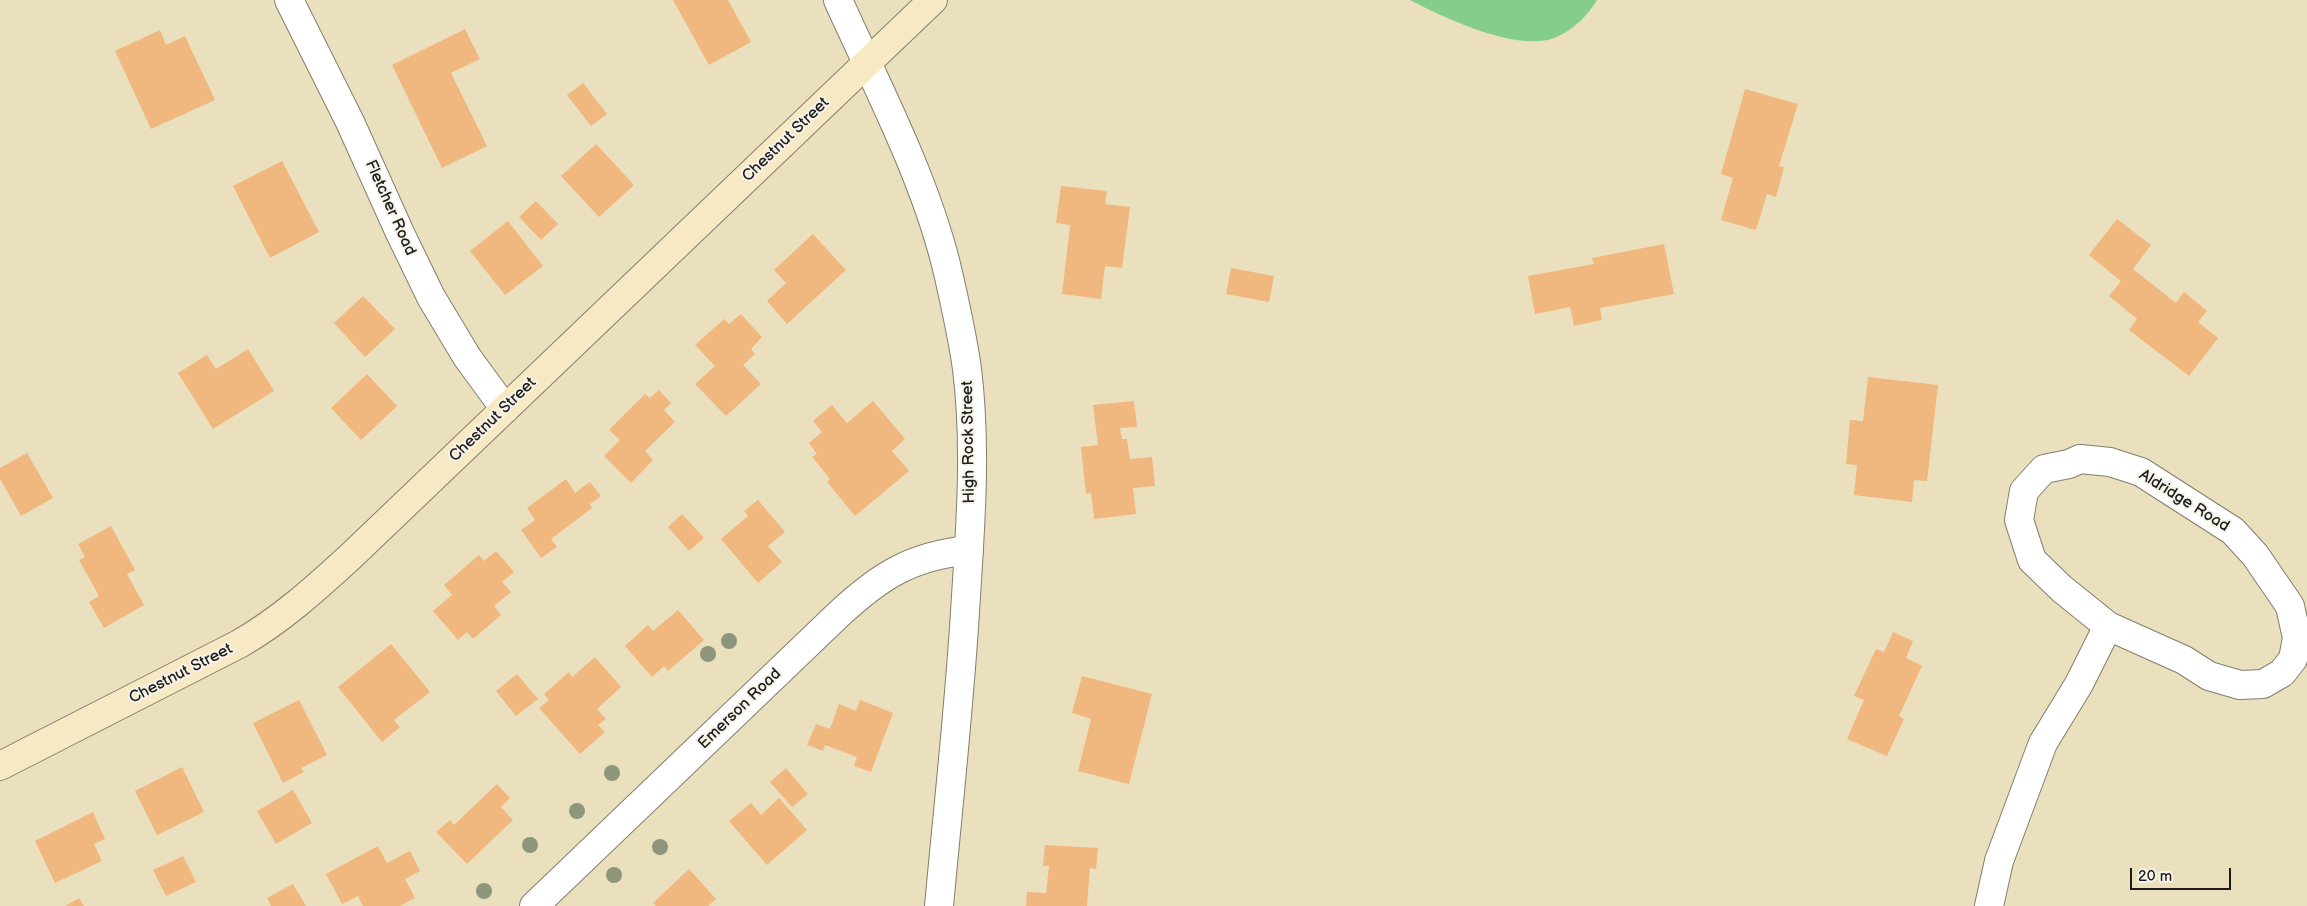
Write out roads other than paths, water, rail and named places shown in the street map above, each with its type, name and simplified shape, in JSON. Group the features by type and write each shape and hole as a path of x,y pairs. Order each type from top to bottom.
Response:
{"main road":[{"name":"Chestnut Street","path":"0,766 264,630 314,591 933,0"}],"street":[{"name":"Fletcher Road","path":"289,0 350,122 400,234 431,296 467,357 505,408"},
{"name":"High Rock Street","path":"838,0 909,158 933,219 949,276 967,369 970,413 969,550 961,671 939,906"},
{"name":"Aldridge Road","path":"2080,459 2110,462 2141,472 2233,531 2255,555 2290,606 2297,638 2293,659 2282,673 2263,684 2240,685 2209,676 2184,660 2108,626 2062,589 2032,560 2019,520 2024,492 2031,480 2044,469 2069,464 2080,459"},
{"name":"Emerson Road","path":"534,906 839,614 871,586 916,560 942,553 969,550"},
{"path":"1989,906 1999,861 2043,743 2079,684 2108,626"}]}
